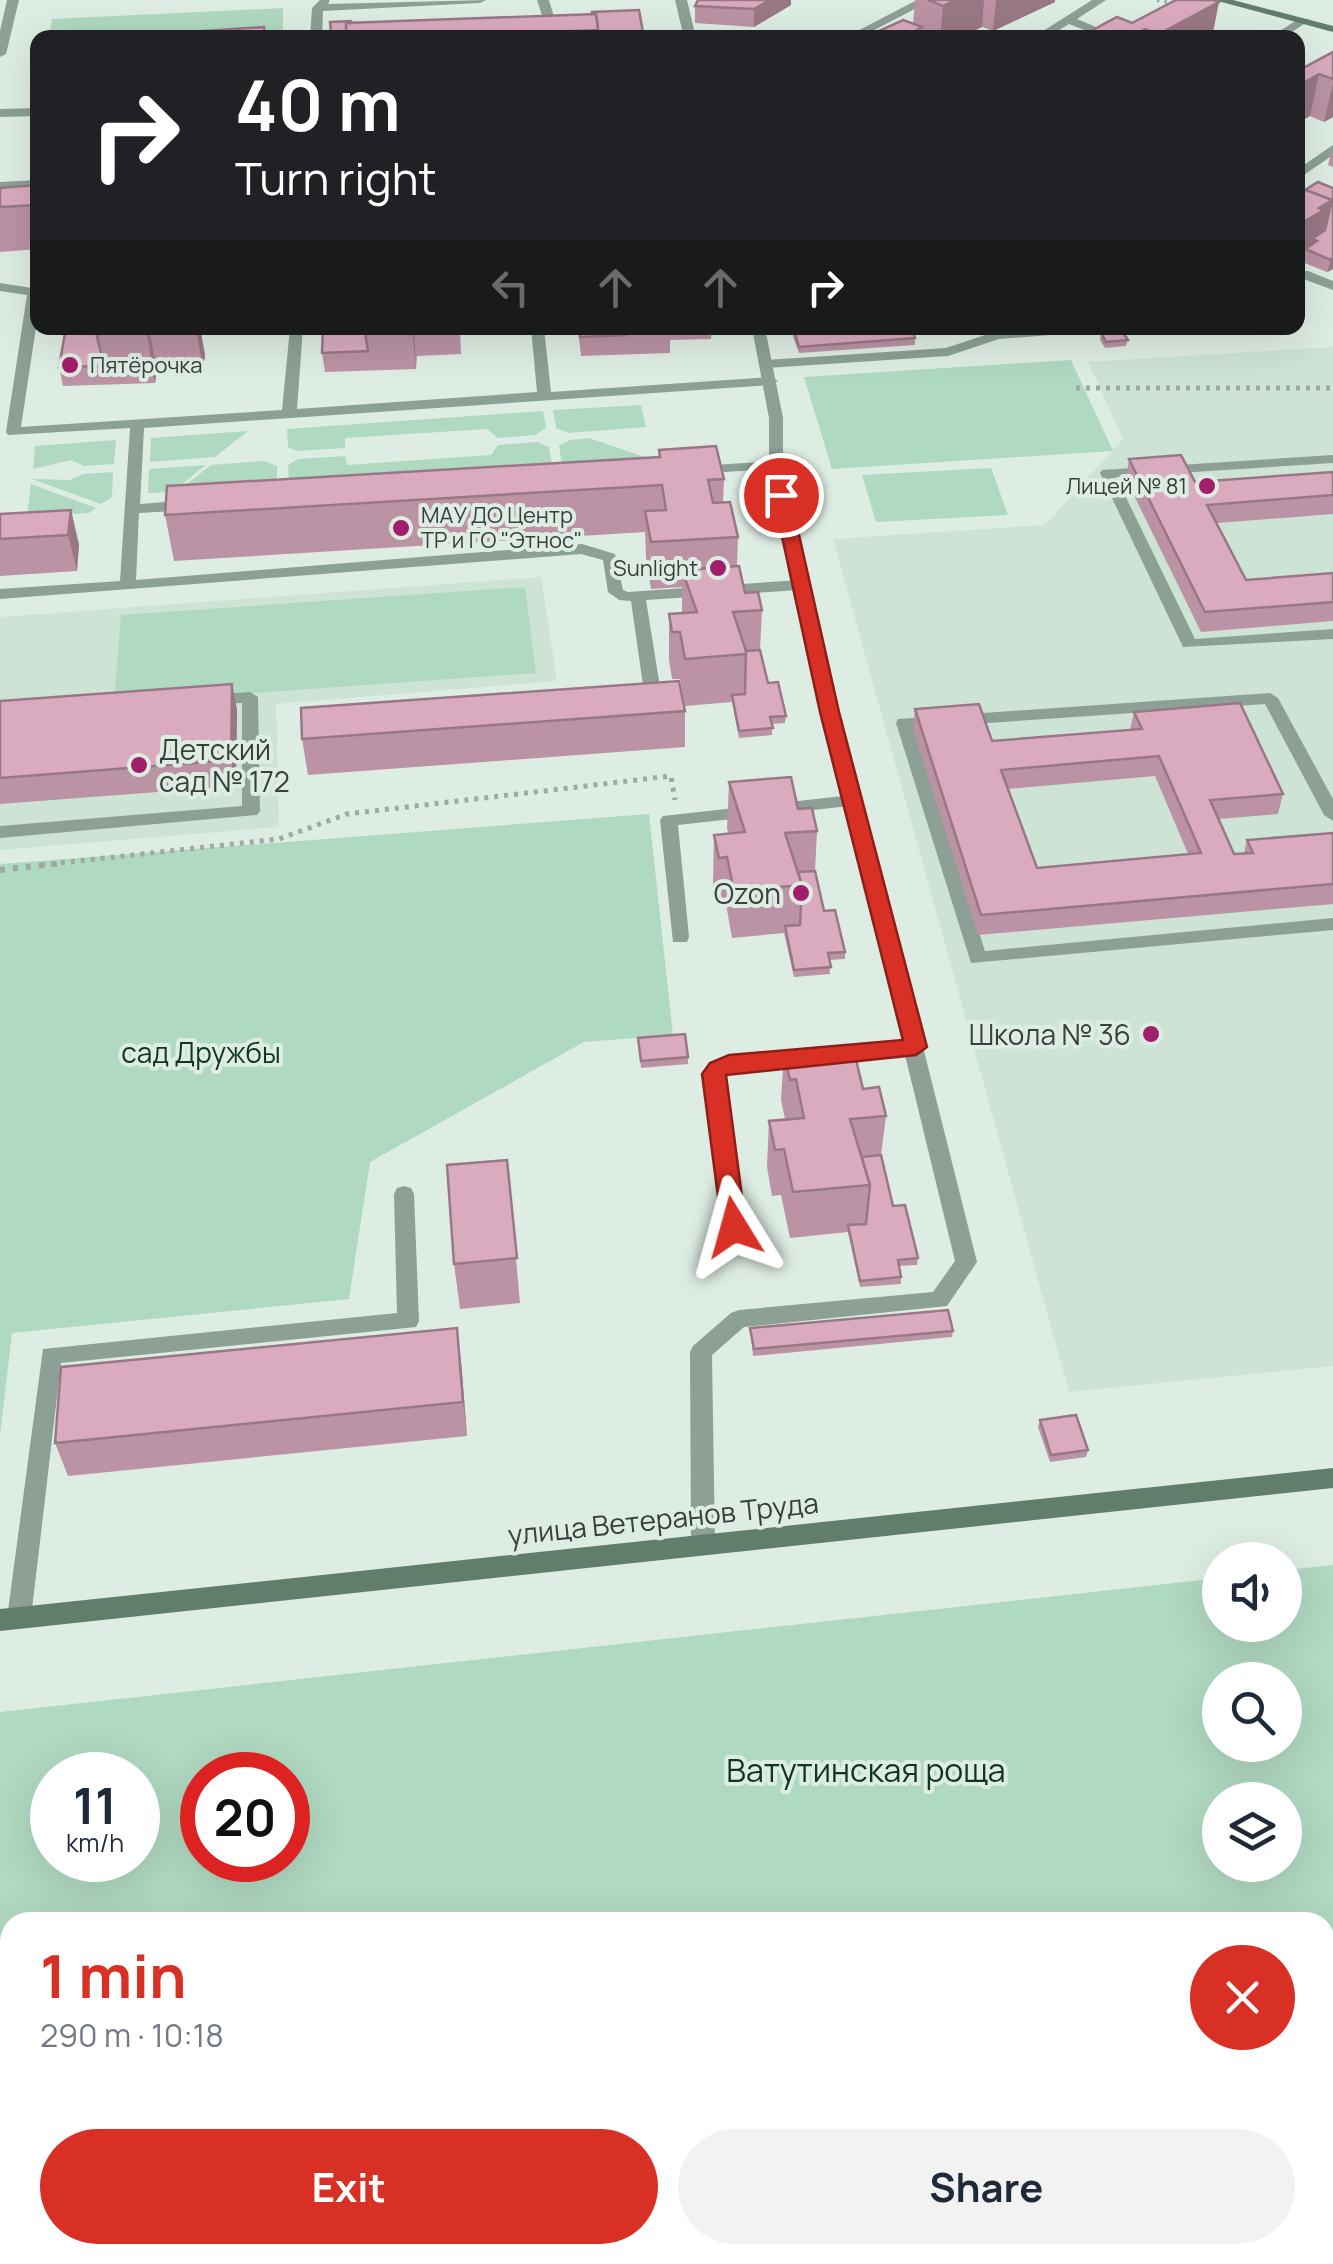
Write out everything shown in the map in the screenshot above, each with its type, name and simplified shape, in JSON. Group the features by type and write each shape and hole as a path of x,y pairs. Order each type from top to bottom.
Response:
{"main road":[{"path":"1220,0 1333,29"},
{"name":"улица Ветеранов Труда","path":"10,1619 1333,1478"}],"street":[{"path":"0,54 13,0"},
{"path":"317,30 322,4 480,0"},
{"path":"532,30 551,26 542,0"},
{"path":"681,0 688,30"},
{"path":"865,30 926,0"},
{"path":"1050,30 1100,0"},
{"path":"1068,20 1095,30"},
{"path":"1287,30 1304,20"},
{"path":"0,113 30,112"},
{"path":"1305,171 1333,149"},
{"path":"1305,178 1315,182"},
{"path":"0,186 30,184"},
{"path":"1305,275 1333,286"},
{"path":"0,287 30,291"},
{"path":"30,335 7,433 545,396 948,352 997,335"},
{"path":"288,414 295,335"},
{"path":"538,335 545,396"},
{"path":"704,1544 701,1352 739,1320 939,1300 966,1262 916,1047 798,585 776,465 776,418 760,335"},
{"path":"128,585 136,424"},
{"path":"1333,458 1106,473 1189,644 1333,634"},
{"path":"678,472 776,465"},
{"path":"132,509 210,504"},
{"path":"0,594 582,550 610,558 616,592 638,596 798,585"},
{"path":"616,698 648,693 652,687 638,596"},
{"path":"0,832 251,811 250,697 192,701"},
{"path":"1333,816 1270,698 904,723 978,958 1333,924"},
{"path":"1310,774 1333,772"},
{"path":"680,936 669,820 678,815 852,801"},
{"path":"734,1227 713,1074 718,1069 729,1063 916,1047"},
{"path":"10,1619 51,1355 408,1321 404,1194"}],"path":[{"path":"1076,388 1333,388"},
{"path":"0,870 278,839 347,814 671,776 678,815"}],"shaded area":[{"name":"Школа № 36","path":"1333,347 1333,1366 1069,1392 833,539 1045,525 1123,439 1088,362"},
{"name":"Детский сад № 172","path":"541,577 557,681 276,704 279,827 0,850 0,617"}],"green space":[{"path":"283,8 283,30 50,30 52,19"},
{"path":"1071,360 1113,451 832,469 804,377"},
{"path":"641,405 646,427 568,433 556,428 553,410"},
{"path":"543,411 546,428 535,435 498,438 487,429 345,438 345,448 297,451 288,447 287,429"},
{"path":"248,431 215,457 150,462 151,438"},
{"path":"589,438 648,458 562,464 559,446"},
{"path":"116,440 114,464 84,466 71,460 33,469 35,446"},
{"path":"537,442 549,447 552,465 289,484 288,465 298,459 345,456 347,465 491,455 498,445"},
{"path":"264,461 277,466 277,484 178,491 211,465"},
{"path":"206,465 172,492 148,493 149,469"},
{"path":"991,468 1008,515 876,522 862,475"},
{"path":"113,472 112,497 101,504 32,479 70,480 83,474"},
{"path":"31,484 96,508 89,513 27,517"},
{"path":"525,587 536,673 114,703 121,615"},
{"name":"сад Дружбы","path":"649,814 673,1035 584,1042 370,1162 349,1299 12,1333 0,1435 0,864"},
{"name":"Ватутинская роща","path":"1333,1565 1333,1912 0,1912 0,1712 1202,1580 1202,1642 1302,1642 1302,1568"}],"building":[{"path":"698,0 770,0 754,9 695,6"},
{"path":"928,0 955,0 943,6"},
{"path":"1176,0 1219,2 1166,30 1093,30 1117,17 1132,23"},
{"path":"639,10 643,30 598,30 596,14 592,12"},
{"path":"596,14 598,30 346,30 346,23"},
{"path":"903,20 922,27 917,30 881,30"},
{"path":"330,22 352,23 346,23 346,30 331,30"},
{"path":"264,27 264,30 218,30"},
{"path":"1333,52 1333,79 1319,74 1305,82 1305,67"},
{"path":"1318,182 1333,188 1331,260 1305,249 1325,230 1332,200 1305,190"},
{"path":"30,186 30,205 0,207 0,188"},
{"path":"1305,190 1332,200 1319,208 1324,210 1305,221"},
{"path":"65,335 97,335 104,366 59,367"},
{"path":"323,335 365,335 368,351 322,353"},
{"path":"795,335 915,338 799,347"},
{"path":"1102,335 1125,335 1128,340 1106,342"},
{"path":"716,446 724,479 708,480 713,503 730,502 738,537 651,542 645,511 666,510 662,485 165,515 167,486 660,457 659,450"},
{"path":"1181,455 1195,482 1333,472 1333,495 1207,505 1246,580 1333,573 1333,602 1205,612 1129,459"},
{"path":"71,510 68,535 0,539 0,514"},
{"path":"739,566 745,593 758,592 762,610 733,612 747,654 685,659 680,632 672,632 669,614 697,612 682,570"},
{"path":"760,650 768,683 778,682 786,716 770,717 773,728 739,731 732,695 745,694 746,651"},
{"path":"679,681 685,711 302,739 301,708"},
{"path":"232,684 231,760 0,778 0,701"},
{"path":"1240,703 1283,794 1210,800 1234,854 1253,853 1247,840 1333,833 1333,884 981,915 915,709 979,704 992,741 1142,729 1134,712","holes":["1159,756 1201,853 1037,868 1001,770"]},
{"path":"791,777 798,809 812,808 817,831 785,833 802,885 734,891 727,857 719,858 714,835 745,832 729,782"},
{"path":"815,871 824,911 835,910 845,952 828,953 831,967 794,970 785,926 800,925 802,885 798,872"},
{"path":"685,1034 688,1057 641,1061 638,1038"},
{"path":"853,1047 863,1089 879,1087 886,1116 850,1119 870,1185 793,1192 784,1149 775,1150 769,1121 804,1118 796,1079 790,1080 784,1053"},
{"path":"881,1155 893,1206 905,1205 918,1258 898,1260 901,1277 860,1281 848,1225 866,1224 870,1185 862,1157"},
{"path":"507,1160 517,1258 454,1264 447,1165"},
{"path":"948,1310 953,1331 754,1349 750,1328"},
{"path":"457,1328 463,1402 55,1443 61,1367"},
{"path":"1076,1415 1088,1450 1051,1455 1040,1420"}],"place":[{"name":"Пятёрочка","path":"70,365"},
{"name":"Лицей № 81","path":"1207,486"},
{"name":"МАУ ДО Центр ТР и ГО \"Этнос\"","path":"401,528"},
{"name":"Sunlight","path":"718,568"},
{"name":"Детский сад № 172","path":"139,765"},
{"name":"Ozon","path":"801,893"},
{"name":"Школа № 36","path":"1151,1034"}],"route":[{"path":"734,1227 713,1074 718,1069 729,1063 916,1047 798,585 781,495"}]}
